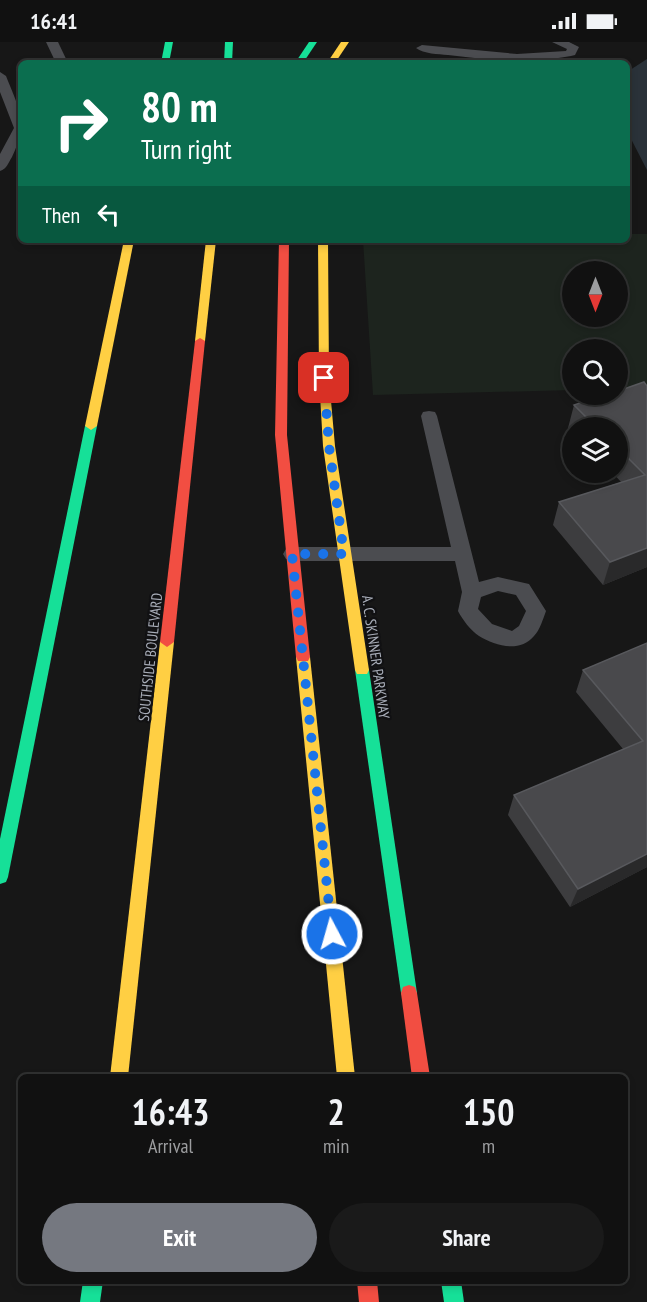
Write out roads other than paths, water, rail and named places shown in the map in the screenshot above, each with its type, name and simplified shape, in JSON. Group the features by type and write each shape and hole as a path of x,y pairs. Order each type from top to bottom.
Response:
{"main road":[{"path":"166,60 169,42"},
{"path":"228,60 230,42"},
{"path":"301,60 313,42"},
{"path":"333,60 345,42"},
{"path":"0,877 128,243"},
{"name":"SOUTHSIDE BOULEVARD","path":"119,1074 211,243"},
{"path":"284,243 281,435 346,1074"},
{"name":"A. C. SKINNER PARKWAY","path":"322,243 324,388 329,446 421,1074"},
{"path":"90,1302 93,1284"},
{"path":"367,1284 369,1302"},
{"path":"451,1284 454,1302"}],"lane":[{"path":"52,42 61,60"},
{"path":"422,48 500,56 557,57 571,54 573,47 558,42"},
{"path":"0,76 18,121"},
{"path":"0,129 18,128"},
{"path":"0,166 18,133"},
{"path":"429,416 472,592"},
{"path":"292,554 463,554"}]}
